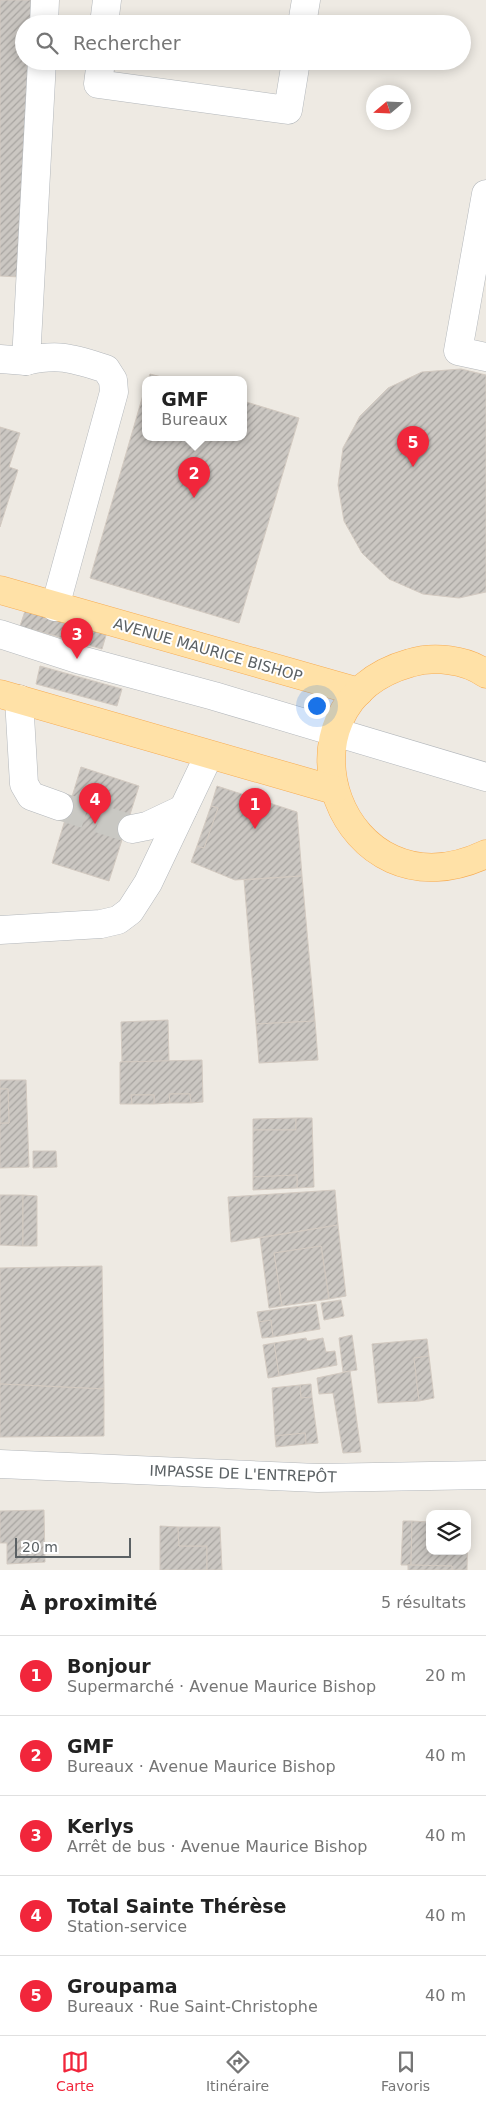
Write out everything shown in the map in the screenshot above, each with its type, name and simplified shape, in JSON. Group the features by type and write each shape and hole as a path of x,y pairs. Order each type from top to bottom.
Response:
{"main road":[{"name":"AVENUE MAURICE BISHOP","path":"0,590 55,607 146,630 358,692"},
{"path":"485,670 438,659 416,661 395,667 375,678 358,692 345,711 335,732 330,770 334,790 345,816 362,838 384,855 410,866 438,868 465,864 486,854"},
{"path":"10,696 334,790"}],"street":[{"path":"44,15 45,0"},
{"path":"105,15 107,0"},
{"path":"304,15 306,0"},
{"path":"41,70 13,360 47,356 64,357 106,369 113,380 114,392 55,607"},
{"path":"99,70 98,84 288,110 295,70"},
{"path":"486,194 458,350 486,357"},
{"path":"0,634 77,659 214,696 486,777"},
{"path":"10,696 24,784 31,796 59,806"},
{"path":"0,930 101,924 118,920 130,911 148,882 209,755"},
{"path":"132,829 147,826 183,810"},
{"name":"IMPASSE DE L'ENTREPÔT","path":"0,1464 318,1478 486,1475"}],"building":[{"path":"0,0 32,0 31,15 15,15 15,70 29,70 20,277 0,276"},
{"path":"461,369 486,375 486,592 459,598 423,594 389,579 362,553 344,521 338,485 343,448 360,416 388,388 422,372"},
{"path":"142,398 142,441 247,441 247,402 299,418 239,623 90,578"},
{"path":"0,427 20,433 9,467 18,470 0,527"},
{"path":"26,608 107,632 102,649 20,626"},
{"path":"40,666 122,689 117,706 36,684"},
{"path":"81,767 139,786 109,881 52,863"},
{"path":"217,786 297,812 302,876 235,880 191,862 197,846 204,848 218,808 211,806"},
{"path":"211,806 218,808 204,848 197,846"},
{"path":"302,876 315,1021 256,1024 244,880"},
{"path":"168,1020 169,1061 122,1062 121,1022"},
{"path":"315,1021 318,1060 259,1063 256,1024"},
{"path":"202,1060 203,1102 191,1103 190,1094 169,1094 170,1103 154,1104 154,1095 131,1095 132,1104 120,1104 120,1062"},
{"path":"0,1080 26,1080 29,1167 0,1168 0,1123 9,1123 8,1089 0,1089"},
{"path":"0,1089 8,1089 9,1123 0,1123"},
{"path":"169,1094 190,1094 191,1103 170,1103"},
{"path":"131,1095 154,1095 154,1104 132,1104"},
{"path":"296,1118 296,1130 253,1130 253,1119"},
{"path":"296,1118 312,1118 314,1187 297,1188 297,1175 253,1177 253,1130 296,1130"},
{"path":"33,1151 56,1151 57,1167 33,1168"},
{"path":"297,1175 297,1188 253,1190 253,1177"},
{"path":"335,1190 338,1225 231,1242 228,1197"},
{"path":"0,1195 23,1195 23,1246 0,1245"},
{"path":"23,1195 37,1196 37,1246 23,1246"},
{"path":"338,1225 346,1296 329,1299 321,1246 274,1253 282,1306 269,1308 260,1238"},
{"path":"321,1246 329,1299 282,1306 274,1253"},
{"path":"102,1266 104,1389 0,1384 0,1268"},
{"path":"341,1300 344,1316 324,1320 321,1303"},
{"path":"316,1304 320,1329 273,1337 271,1320 259,1322 257,1312"},
{"path":"271,1320 273,1337 262,1338 259,1322"},
{"path":"352,1335 357,1370 343,1372 339,1338"},
{"path":"306,1338 307,1341 323,1338 326,1352 335,1351 337,1365 279,1376 274,1343"},
{"path":"427,1339 429,1356 414,1358 419,1401 378,1403 372,1344"},
{"path":"274,1343 279,1376 268,1378 263,1345"},
{"path":"429,1356 434,1398 419,1401 414,1358"},
{"path":"350,1371 361,1452 343,1453 333,1393 319,1394 317,1378"},
{"path":"0,1384 104,1389 104,1436 0,1437"},
{"path":"311,1384 312,1397 301,1398 300,1385"},
{"path":"300,1385 301,1398 312,1397 318,1443 306,1444 305,1433 275,1436 272,1388"},
{"path":"305,1433 306,1444 276,1447 275,1436"},
{"path":"44,1510 45,1562 7,1564 7,1543 0,1543 0,1511"},
{"path":"403,1521 412,1521 411,1565 401,1565"},
{"path":"412,1521 426,1522 426,1555 467,1555 467,1570 452,1570 452,1566 411,1565"},
{"path":"160,1526 178,1527 179,1546 207,1546 207,1570 160,1570"},
{"path":"178,1527 220,1527 222,1570 207,1570 207,1546 179,1546"},
{"path":"408,1565 452,1566 452,1570 408,1570"}],"tunnel":[{"path":"59,806 132,829"}],"place":[{"name":"Groupama","path":"413,467"},
{"name":"GMF","path":"194,498"},
{"name":"Kerlys","path":"77,659"},
{"name":"Total Sainte Thérèse","path":"95,824"},
{"name":"Bonjour","path":"255,829"}]}
